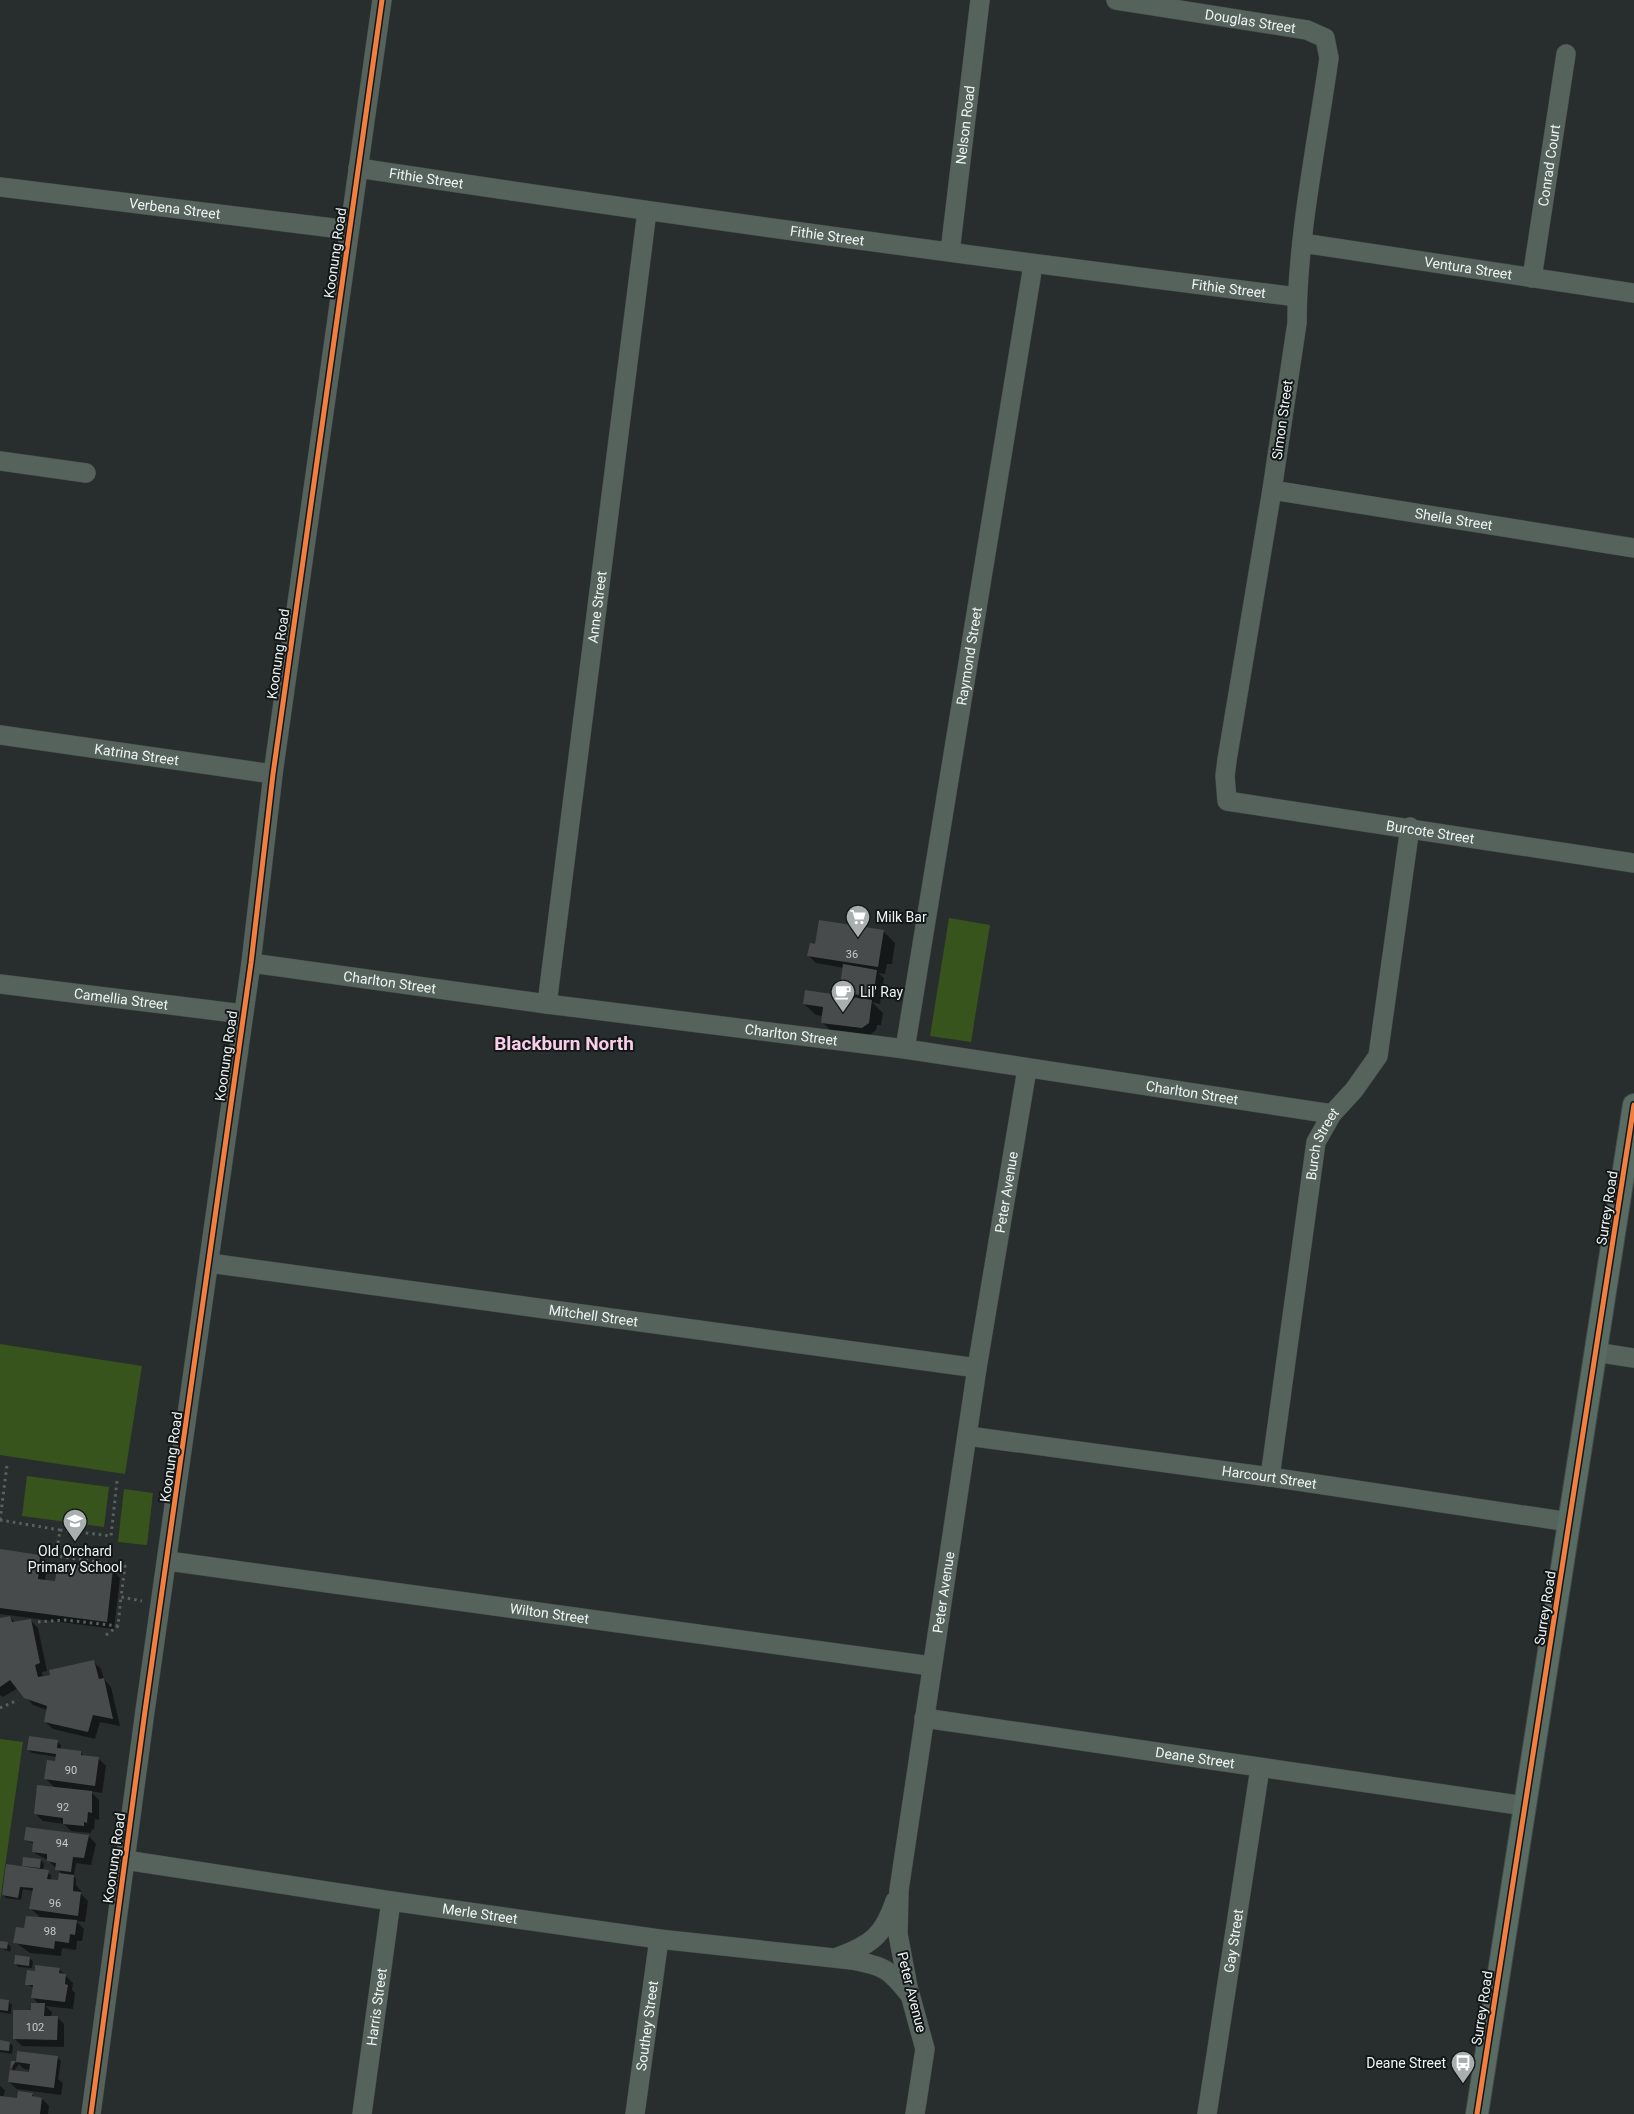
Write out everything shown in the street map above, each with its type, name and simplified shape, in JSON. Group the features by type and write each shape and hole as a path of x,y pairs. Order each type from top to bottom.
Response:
{"main road":[{"name":"Surrey Road","path":"1477,2114 1634,1105"}],"street":[{"name":"Koonung Road","path":"91,2114 251,963 273,774 382,0"},
{"name":"Nelson Road","path":"950,252 980,0"},
{"name":"Douglas Street","path":"1116,0 1306,30 1325,38"},
{"name":"Simon Street","path":"1227,801 1225,776 1227,760 1272,490 1297,323 1297,297 1302,243 1329,58 1325,38"},
{"name":"Conrad Court","path":"1532,278 1566,54"},
{"name":"Fithie Street","path":"358,168 646,211 1033,264 1297,297"},
{"name":"Verbena Street","path":"0,186 349,230"},
{"name":"Anne Street","path":"547,1004 646,211"},
{"name":"Ventura Street","path":"1302,243 1634,292"},
{"name":"Raymond Street","path":"905,1049 1033,264"},
{"path":"0,460 86,473"},
{"name":"Sheila Street","path":"1272,490 1634,548"},
{"name":"Katrina Street","path":"0,735 273,774"},
{"name":"Burcote Street","path":"1227,801 1410,827 1634,863"},
{"name":"Burch Street","path":"1270,1477 1316,1142 1332,1114 1354,1090 1378,1056 1410,827"},
{"name":"Charlton Street","path":"251,963 547,1004 905,1049 1332,1114"},
{"name":"Camellia Street","path":"0,984 243,1014"},
{"name":"Peter Avenue","path":"915,2114 925,2049 898,1934 899,1890 977,1368 1027,1069"},
{"name":"Mitchell Street","path":"209,1262 977,1368"},
{"path":"1595,1352 1634,1358"},
{"name":"Harcourt Street","path":"968,1436 1270,1477 1569,1522"},
{"name":"Wilton Street","path":"168,1561 931,1666"},
{"name":"Deane Street","path":"924,1718 1525,1806"},
{"name":"Gay Street","path":"1207,2114 1260,1768"},
{"name":"Merle Street","path":"125,1860 391,1901 660,1939 837,1957 874,1964 891,1972 912,1997"},
{"name":"Merle Street","path":"837,1957 864,1948 881,1931 891,1914 899,1890"},
{"name":"Harris Street","path":"362,2114 391,1901"},
{"name":"Southey Street","path":"635,2114 660,1939"}],"path":[{"path":"7,1465 0,1520 60,1530 111,1536 117,1481"},
{"path":"60,1530 56,1556 125,1566 118,1626 106,1635"},
{"path":"121,1597 142,1600"},
{"path":"38,1622 65,1620 118,1626"},
{"path":"0,1708 18,1700"}],"green space":[{"path":"949,918 990,925 971,1042 930,1036"},
{"path":"0,1344 142,1366 125,1474 0,1455"},
{"path":"27,1476 109,1487 104,1527 22,1516"},
{"path":"124,1489 153,1493 147,1545 118,1542"},
{"path":"0,1739 23,1742 0,1901"}],"building":[{"path":"819,920 884,930 878,967 807,956 810,943 815,944"},
{"path":"843,964 877,970 873,997 839,992"},
{"path":"805,990 872,1000 869,1023 862,1028 821,1023 823,1007 803,1004"},
{"path":"0,1549 40,1555 38,1579 55,1581 58,1562 113,1569 107,1622 0,1608"},
{"path":"10,1616 12,1622 31,1619 40,1663 35,1665 38,1677 50,1675 49,1670 94,1660 99,1679 104,1678 113,1719 93,1715 88,1732 44,1722 47,1706 24,1698 10,1680 0,1687 0,1618"},
{"path":"29,1736 58,1740 57,1748 81,1751 81,1755 99,1757 95,1786 44,1779 47,1760 55,1761 56,1754 27,1750"},
{"path":"37,1785 92,1791 92,1813 88,1812 87,1823 84,1822 84,1826 63,1824 63,1818 34,1814"},
{"path":"26,1827 89,1835 84,1858 73,1857 71,1872 55,1870 56,1863 47,1861 47,1854 32,1852 33,1842 24,1840"},
{"path":"23,1857 41,1859 40,1868 22,1866"},
{"path":"6,1864 49,1870 47,1879 58,1880 59,1873 74,1875 73,1891 81,1892 78,1916 29,1909 33,1888 20,1887 18,1898 2,1895"},
{"path":"26,1916 77,1920 75,1935 70,1934 69,1943 55,1941 54,1949 13,1943 16,1927 24,1928"},
{"path":"0,1941 8,1942 7,1949 0,1948"},
{"path":"15,1955 30,1957 29,1966 14,1964"},
{"path":"35,1965 60,1968 59,1973 66,1974 65,1984 68,1985 65,2002 31,1998 33,1985 25,1985 27,1970 35,1971"},
{"path":"0,1999 9,2000 8,2011 0,2010"},
{"path":"31,2003 45,2003 44,2016 58,2016 57,2040 13,2039 13,2010 31,2010"},
{"path":"0,2040 10,2042 9,2051 0,2050"},
{"path":"17,2051 58,2056 54,2088 8,2082 11,2061 16,2061 10,2070 29,2072 30,2064 16,2062"},
{"path":"18,2091 33,2093 32,2096 42,2098 40,2114 0,2114 0,2096 17,2098"}],"cycle path":[{"path":"91,2114 145,1711 251,963 273,774 382,0"},
{"path":"1477,2114 1634,1105"}],"place":[{"name":"Milk Bar","path":"858,938"},
{"name":"Lil' Ray","path":"843,1013"},
{"name":"Old Orchard Primary School","path":"75,1542"},
{"name":"Deane Street","path":"1463,2084"}],"district":[{"name":"Blackburn North","path":"564,1043"}]}
